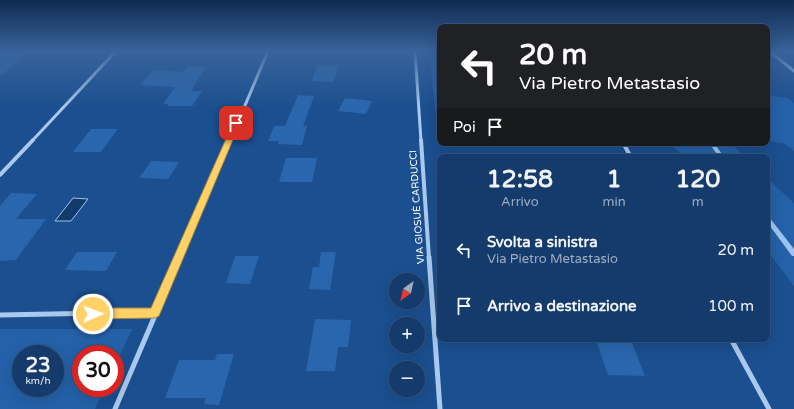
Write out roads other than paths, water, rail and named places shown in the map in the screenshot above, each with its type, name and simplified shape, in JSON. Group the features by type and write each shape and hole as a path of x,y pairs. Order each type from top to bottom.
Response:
{"street":[{"path":"0,175 98,70"},
{"path":"115,409 155,312 260,70"},
{"name":"VIA GIOSUÈ CARDUCCI","path":"416,70 440,409"},
{"path":"0,315 155,312"},
{"path":"733,342 769,409"}],"waterway":[{"path":"713,146 720,154"},
{"path":"770,222 794,254"}]}
